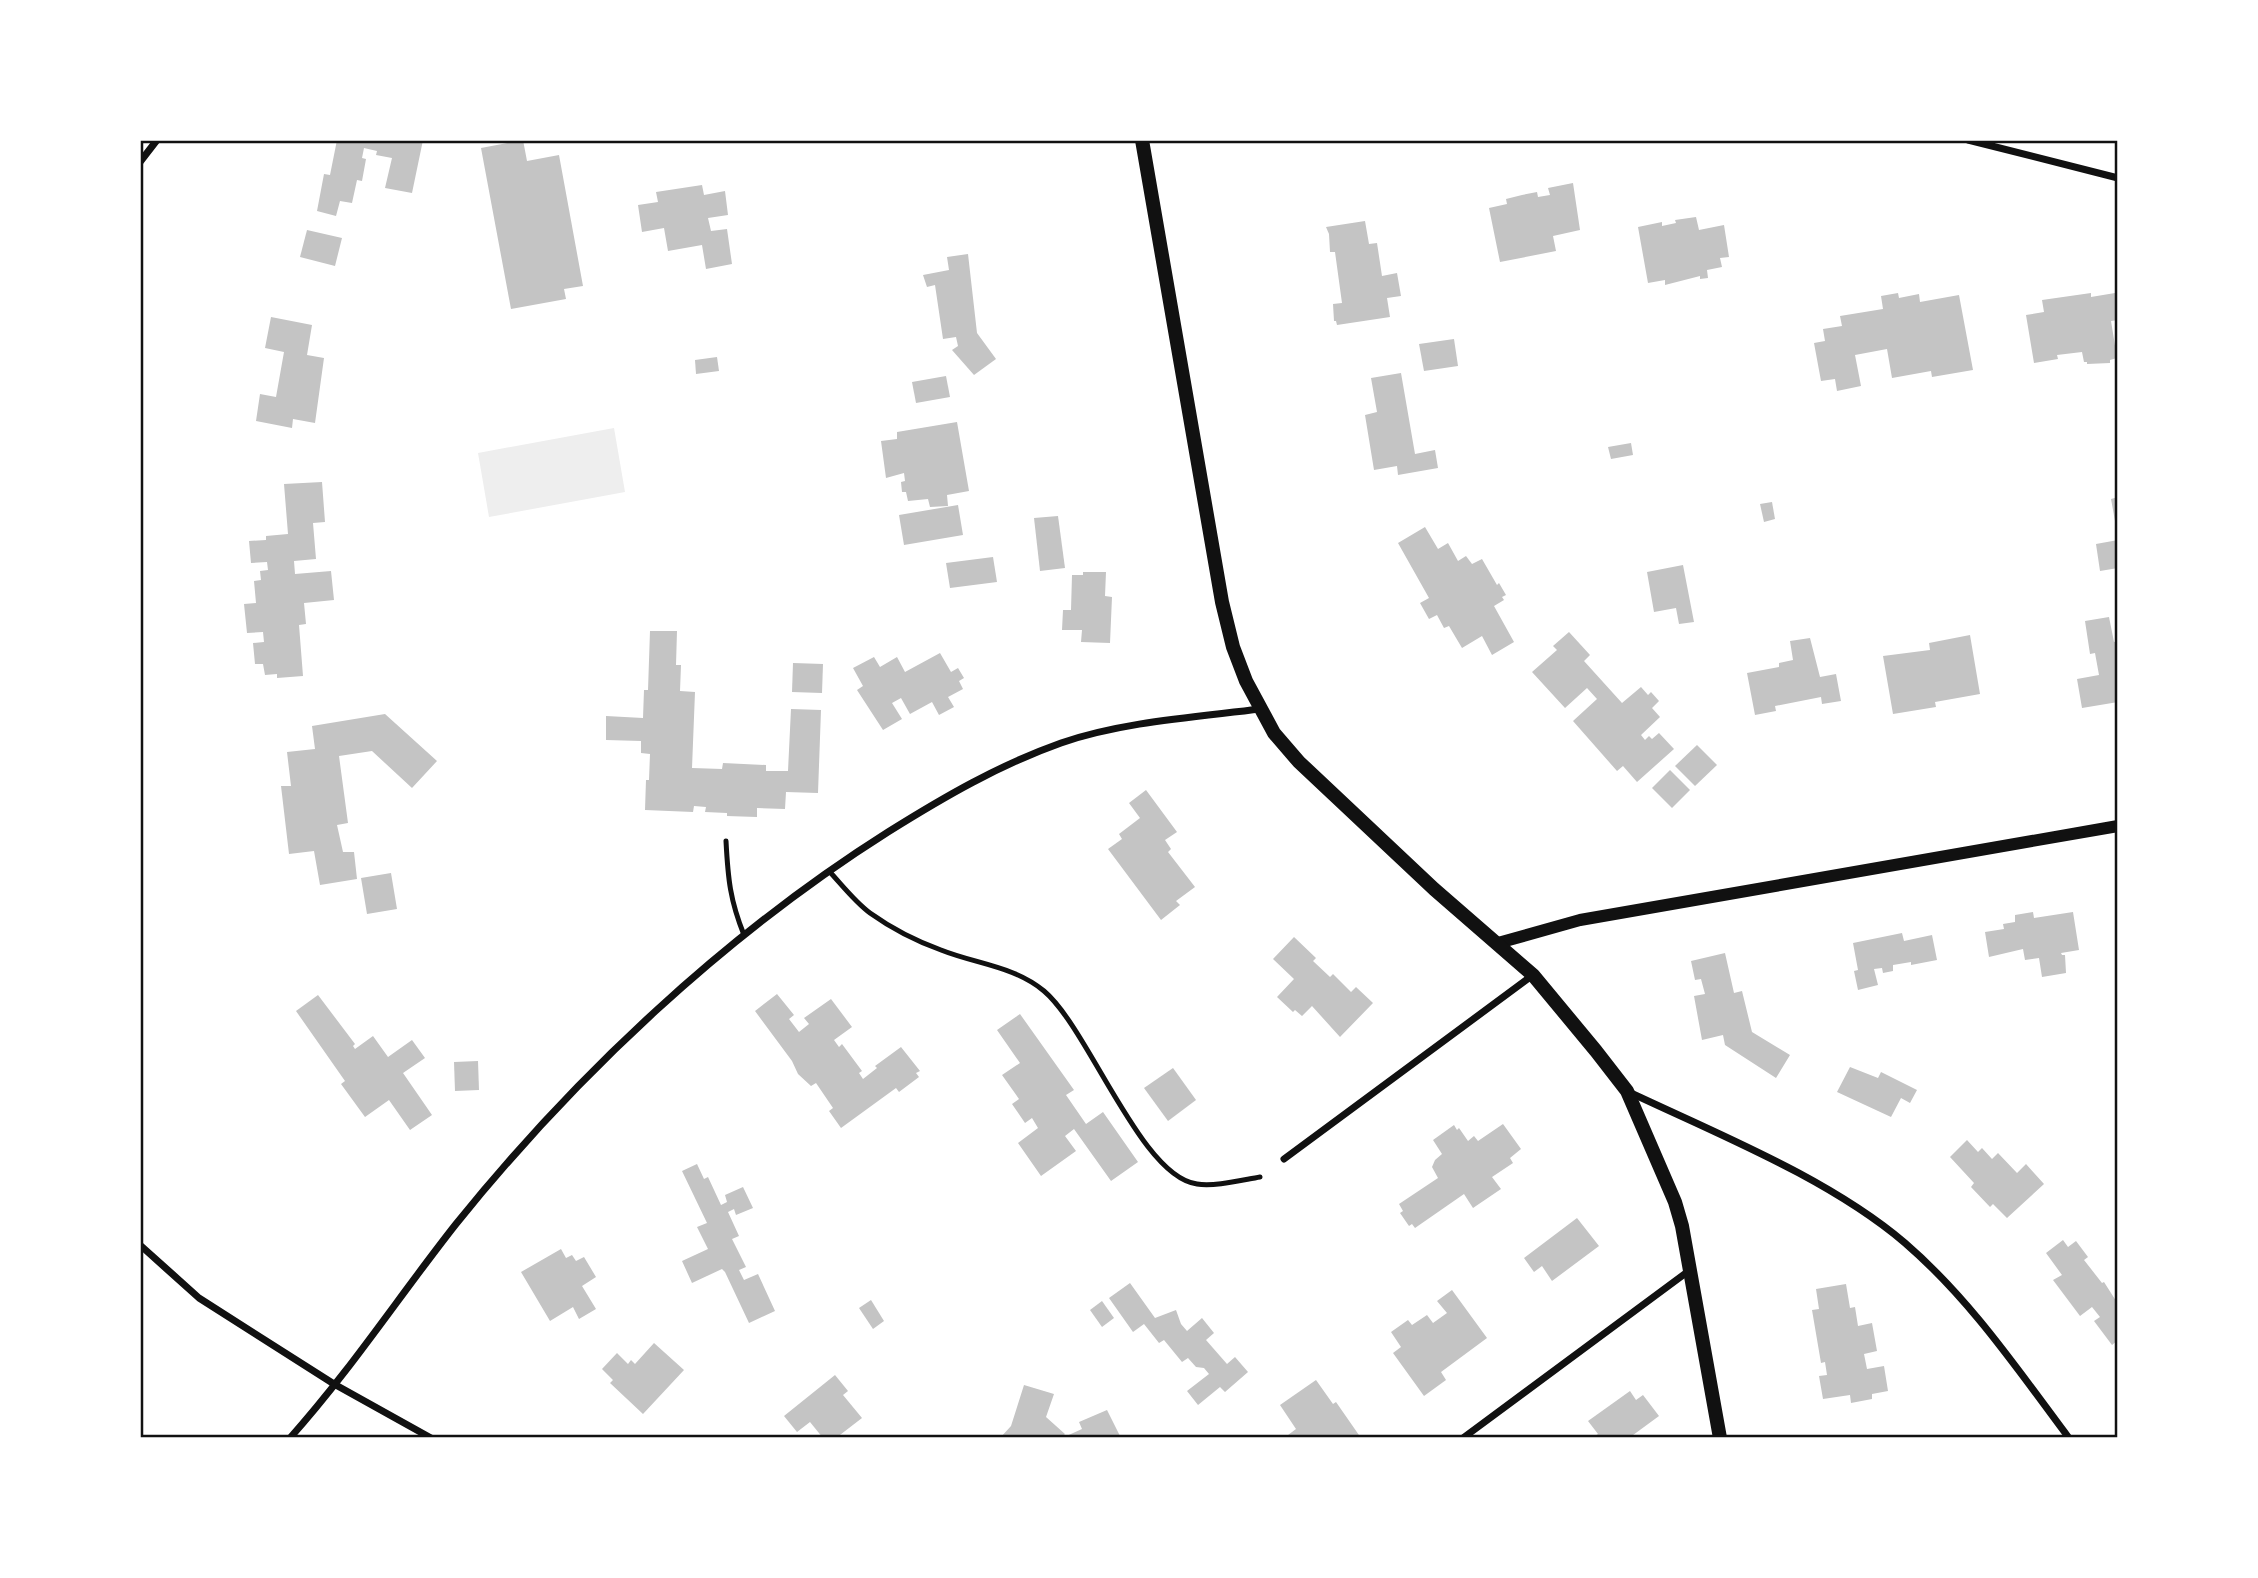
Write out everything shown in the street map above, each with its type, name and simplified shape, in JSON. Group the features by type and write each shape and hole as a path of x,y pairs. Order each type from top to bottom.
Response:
{"main road":[{"path":"1142,140 1222,602 1233,647 1246,681 1274,733 1299,762 1434,889 1533,975 1627,1091 1675,1202 1690,1269 1720,1438"}],"street":[{"path":"140,162 157,140"},
{"path":"1968,140 2118,178"},
{"path":"290,1438 456,1224 531,1136 648,1019 744,935 829,871 932,804 977,778 1020,758 1104,731 1259,709"},
{"path":"1498,943 1580,920 2118,826"},
{"path":"1284,1159 1533,975"},
{"path":"1627,1091 1832,1192 1889,1230 1949,1285 1981,1322 2069,1438"},
{"path":"140,1245 199,1298 334,1384 431,1438"},
{"path":"1462,1438 1690,1269"}],"lane":[{"path":"726,841 732,906 744,935"},
{"path":"829,871 868,912 901,932 941,951 995,965 1025,978 1045,992 1064,1014 1150,1151 1178,1177 1196,1184 1260,1177"}],"shaded area":[{"path":"614,428 625,492 489,517 478,453"}],"building":[{"path":"337,140 423,140 412,193 385,188 392,158 376,155 377,151 364,148 362,158 366,159 362,181 357,180 352,203 340,201 336,216 317,211 324,174 330,175"},
{"path":"523,140 527,161 559,155 583,286 564,289 566,299 511,309 481,148"},
{"path":"1573,183 1580,230 1553,236 1556,251 1500,262 1489,208 1507,204 1506,199 1522,195 1537,192 1538,197 1550,195 1548,188"},
{"path":"702,185 704,195 725,191 728,215 708,218 711,231 727,229 732,264 706,269 702,245 668,251 664,228 642,232 638,205 658,202 656,192"},
{"path":"1696,217 1699,230 1724,225 1729,257 1720,258 1722,267 1707,270 1708,278 1700,279 1700,276 1665,285 1665,280 1648,283 1638,227 1662,222 1662,226 1676,223 1675,220"},
{"path":"1365,221 1369,244 1377,243 1382,276 1397,273 1401,296 1387,298 1390,317 1337,325 1334,321 1333,304 1342,303 1335,252 1330,252 1326,227"},
{"path":"307,230 342,238 335,266 300,257"},
{"path":"968,254 977,333 996,359 974,375 952,350 958,346 956,337 943,339 935,285 927,287 923,275 949,270 947,257"},
{"path":"1898,293 1899,298 1919,294 1920,302 1959,295 1973,370 1932,377 1931,371 1892,378 1887,349 1855,355 1861,386 1837,391 1835,379 1821,381 1814,343 1825,341 1823,329 1842,326 1840,316 1883,309 1881,296"},
{"path":"2091,293 2091,297 2115,293 2118,320 2111,321 2117,358 2110,360 2110,363 2087,364 2082,352 2057,355 2058,359 2034,363 2026,315 2044,312 2042,300"},
{"path":"271,317 312,325 307,355 324,358 315,423 293,419 292,428 256,421 260,394 276,397 284,352 265,348"},
{"path":"1454,339 1458,366 1424,371 1419,344"},
{"path":"717,357 719,371 696,374 695,360"},
{"path":"1401,373 1415,454 1435,450 1438,468 1398,475 1397,466 1374,470 1365,415 1377,412 1371,378"},
{"path":"946,376 950,397 916,403 912,382"},
{"path":"957,422 969,491 947,495 948,506 930,507 928,499 908,501 906,492 902,492 904,473 886,478 881,441 897,439 897,432"},
{"path":"1631,443 1633,455 1611,459 1608,447"},
{"path":"322,482 325,522 313,523 316,559 294,561 295,574 331,571 334,600 304,603 306,624 299,625 303,676 277,678 277,674 265,675 263,664 255,664 253,643 264,642 263,632 247,633 244,604 256,603 254,581 261,580 260,571 268,570 267,562 251,563 249,541 288,534 284,484"},
{"path":"2118,497 2118,531 2117,532 2111,499"},
{"path":"1772,502 1775,519 1764,522 1760,504"},
{"path":"958,505 963,535 904,545 899,515"},
{"path":"1058,516 1065,568 1040,571 1034,518"},
{"path":"1425,527 1438,549 1448,543 1458,561 1466,556 1472,564 1482,559 1506,595 1502,597 1504,600 1494,606 1514,642 1492,655 1482,636 1462,648 1449,626 1444,628 1437,615 1429,619 1420,603 1429,598 1398,543"},
{"path":"2118,540 2118,568 2100,571 2096,544"},
{"path":"993,557 997,582 950,588 946,563"},
{"path":"1683,565 1694,622 1679,624 1676,608 1654,612 1647,572"},
{"path":"1083,572 1106,572 1105,596 1112,597 1110,643 1081,642 1082,630 1062,630 1063,610 1071,610 1072,575 1083,575"},
{"path":"2109,617 2114,642 2118,641 2118,702 2082,708 2077,679 2099,675 2095,653 2090,654 2085,621"},
{"path":"650,631 677,631 676,665 681,665 680,691 695,692 692,768 722,769 723,763 766,765 766,771 788,771 791,709 821,710 818,793 786,792 785,809 757,808 757,817 727,816 727,813 705,812 706,807 694,806 693,812 645,810 650,754 641,753 641,741 606,740 606,716 643,718 644,690 648,690"},
{"path":"1569,632 1590,655 1584,661 1622,703 1641,687 1648,695 1651,692 1659,701 1652,708 1660,717 1641,735 1645,740 1649,736 1652,739 1659,733 1674,749 1637,782 1623,766 1617,771 1573,721 1597,699 1587,688 1565,708 1532,672 1557,650 1553,646"},
{"path":"1970,635 1980,694 1935,702 1936,707 1893,714 1883,656 1930,650 1929,643"},
{"path":"1810,638 1820,677 1836,674 1841,701 1822,704 1821,697 1775,706 1776,711 1755,715 1747,673 1779,667 1779,663 1793,660 1790,641"},
{"path":"940,653 951,672 958,668 964,678 959,681 963,689 948,697 954,707 939,715 932,702 910,714 901,698 892,703 902,719 883,730 857,690 863,686 853,668 874,657 880,667 897,657 905,672"},
{"path":"793,663 823,664 822,693 792,692"},
{"path":"385,714 437,761 412,788 372,751 339,756 348,823 337,825 343,852 354,852 357,879 320,885 314,851 289,854 281,786 291,786 287,752 315,749 312,726"},
{"path":"1697,745 1717,765 1695,786 1675,766"},
{"path":"1670,770 1690,790 1672,808 1652,788"},
{"path":"1146,790 1177,832 1165,840 1171,849 1168,852 1195,887 1176,901 1180,905 1161,920 1108,849 1122,839 1119,834 1140,818 1129,803"},
{"path":"391,873 397,909 367,914 361,878"},
{"path":"2033,912 2034,918 2073,912 2079,950 2061,953 2065,955 2066,973 2042,977 2039,958 2025,960 2023,949 1989,957 1985,932 2004,929 2003,924 2015,922 2015,915"},
{"path":"1902,933 1904,941 1932,935 1937,960 1893,965 1893,971 1883,973 1882,968 1874,969 1878,985 1858,990 1854,971 1858,970 1853,943"},
{"path":"1294,937 1316,958 1313,961 1330,977 1333,974 1351,992 1356,987 1373,1003 1340,1037 1312,1006 1302,1016 1295,1010 1293,1012 1277,997 1294,979 1273,959"},
{"path":"1725,953 1734,993 1742,991 1752,1032 1790,1055 1776,1078 1725,1045 1723,1035 1702,1040 1694,996 1705,994 1701,979 1695,980 1691,961"},
{"path":"777,994 794,1015 789,1019 799,1032 809,1024 804,1018 831,999 852,1027 834,1040 839,1047 842,1044 862,1071 859,1073 863,1079 877,1068 875,1066 901,1047 920,1071 916,1073 919,1077 899,1092 896,1088 841,1128 829,1111 833,1108 816,1083 811,1086 798,1074 792,1061 755,1011"},
{"path":"318,995 355,1044 355,1049 373,1036 388,1057 412,1040 425,1058 403,1073 432,1115 410,1130 389,1100 365,1117 341,1084 345,1081 296,1011"},
{"path":"1020,1014 1074,1090 1066,1095 1086,1124 1103,1112 1138,1162 1111,1181 1074,1129 1065,1136 1076,1151 1041,1176 1018,1143 1038,1128 1032,1118 1025,1123 1012,1104 1019,1099 1002,1075 1020,1063 997,1030"},
{"path":"478,1061 479,1090 455,1091 454,1062"},
{"path":"1850,1067 1878,1078 1881,1072 1917,1090 1910,1103 1901,1098 1891,1117 1837,1092"},
{"path":"1173,1068 1196,1100 1168,1121 1144,1088"},
{"path":"1503,1124 1521,1149 1510,1158 1513,1163 1492,1177 1501,1189 1473,1208 1464,1194 1415,1228 1412,1224 1409,1226 1400,1213 1403,1211 1399,1204 1438,1178 1432,1167 1442,1154 1433,1140 1454,1125 1468,1141 1474,1136 1478,1141"},
{"path":"1967,1140 1978,1152 1982,1148 1992,1159 1998,1153 2017,1173 2026,1164 2044,1184 2007,1218 1993,1204 1990,1207 1971,1187 1974,1183 1950,1157"},
{"path":"697,1164 704,1179 708,1177 721,1205 727,1202 725,1195 743,1187 753,1208 736,1215 734,1209 728,1212 739,1236 732,1239 746,1267 739,1270 744,1280 758,1274 775,1311 749,1323 722,1269 692,1283 682,1261 708,1249 697,1227 707,1223 682,1171"},
{"path":"1577,1218 1599,1246 1552,1281 1542,1266 1534,1272 1524,1258"},
{"path":"2063,1240 2068,1247 2076,1241 2088,1257 2084,1260 2102,1283 2104,1282 2118,1304 2115,1306 2118,1309 2118,1340 2112,1345 2094,1321 2100,1317 2092,1307 2080,1316 2053,1280 2062,1275 2046,1253"},
{"path":"561,1249 566,1258 572,1255 576,1261 584,1257 596,1277 582,1286 596,1309 579,1319 573,1307 550,1321 521,1272"},
{"path":"1130,1283 1155,1318 1176,1310 1187,1331 1202,1318 1214,1333 1206,1340 1227,1364 1235,1357 1248,1372 1225,1392 1220,1387 1198,1405 1187,1391 1209,1374 1204,1368 1196,1367 1188,1358 1182,1362 1164,1340 1159,1343 1144,1324 1133,1332 1109,1298"},
{"path":"1846,1284 1850,1308 1855,1307 1858,1326 1872,1323 1877,1351 1864,1354 1867,1369 1884,1366 1888,1391 1872,1394 1872,1399 1851,1403 1850,1395 1823,1399 1819,1376 1827,1375 1825,1362 1821,1363 1812,1310 1819,1309 1816,1289"},
{"path":"1452,1290 1487,1338 1441,1372 1446,1380 1424,1396 1393,1353 1401,1347 1391,1332 1408,1320 1412,1325 1427,1315 1433,1323 1447,1313 1437,1301"},
{"path":"871,1300 884,1321 873,1329 859,1308"},
{"path":"1102,1301 1114,1318 1102,1327 1090,1310"},
{"path":"654,1343 684,1370 643,1414 610,1383 613,1380 602,1369 617,1353 628,1364 631,1360 635,1364"},
{"path":"835,1375 848,1391 843,1395 862,1418 836,1438 823,1438 810,1422 797,1432 784,1416"},
{"path":"1316,1380 1333,1404 1336,1402 1361,1438 1284,1438 1296,1429 1280,1405"},
{"path":"1024,1385 1054,1394 1046,1417 1065,1434 1061,1438 1000,1438 1011,1426"},
{"path":"1630,1391 1636,1400 1643,1395 1659,1416 1629,1438 1592,1438 1598,1434 1588,1421"},
{"path":"1107,1410 1121,1438 1062,1438 1082,1429 1079,1422"}]}
